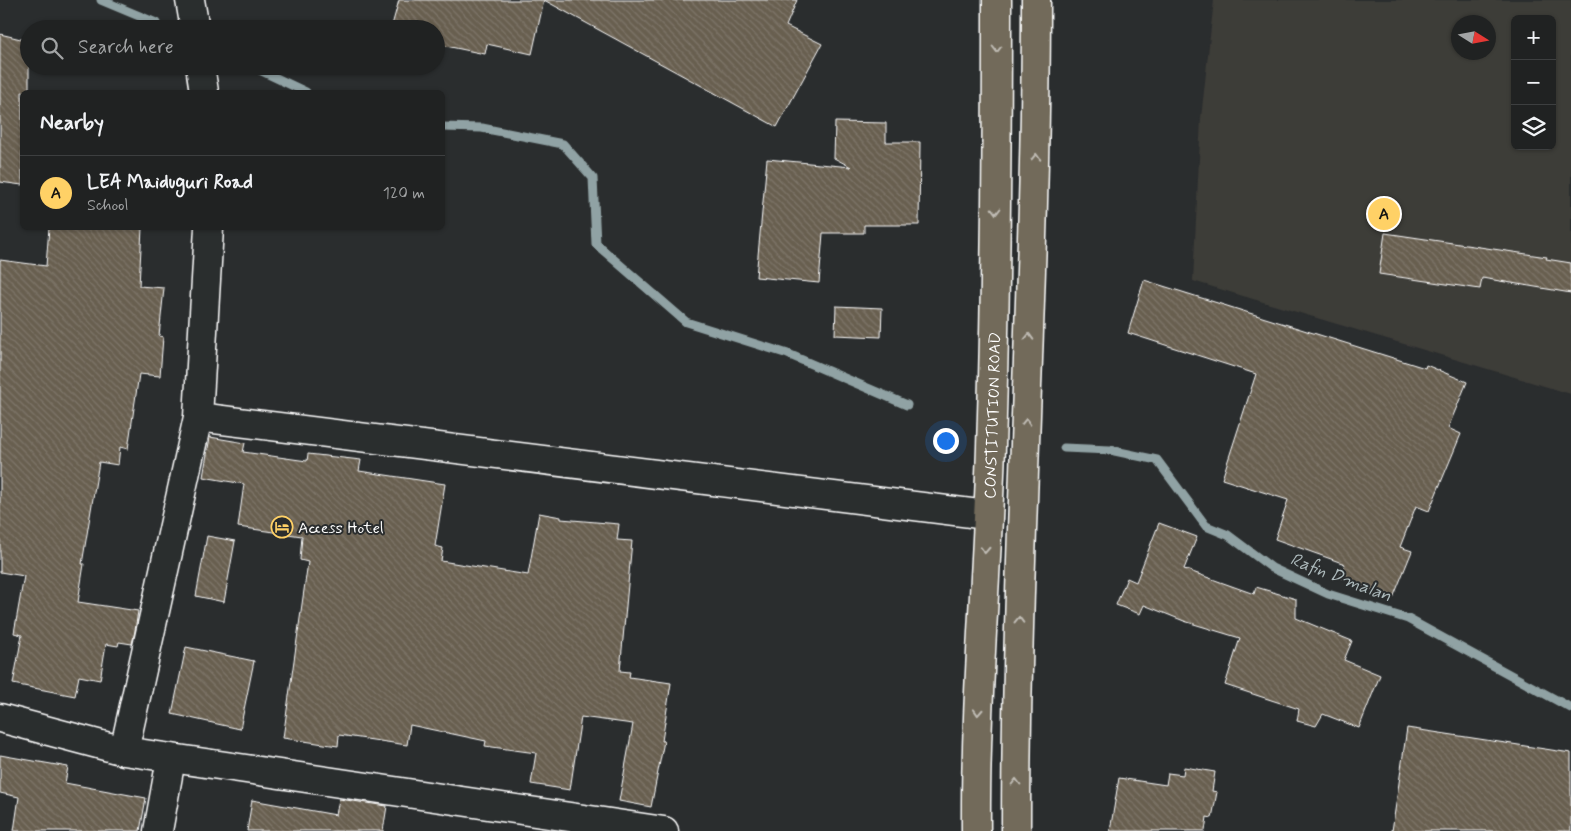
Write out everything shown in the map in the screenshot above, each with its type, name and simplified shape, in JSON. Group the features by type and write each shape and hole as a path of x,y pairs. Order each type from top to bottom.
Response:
{"main road":[{"name":"CONSTITUTION ROAD","path":"976,831 975,769 991,449 996,262 998,0"},
{"path":"1016,831 1016,753 1036,148 1036,0"}],"street":[{"path":"190,0 193,20"},
{"path":"201,75 204,90"},
{"path":"124,751 198,418 209,230"},
{"path":"198,418 987,514"},
{"path":"0,718 124,751 171,759 664,831"},
{"path":"158,831 171,759"}],"shaded area":[{"path":"1214,0 1571,0 1571,394 1193,281 1201,118"}],"building":[{"path":"399,0 544,0 532,54 487,44 485,54 445,46 445,20 393,20"},
{"path":"544,0 797,0 786,26 822,44 777,127"},
{"path":"0,34 20,39 20,75 29,75 29,90 20,90 20,185 0,182"},
{"path":"835,122 886,123 886,142 920,142 919,225 864,225 864,233 823,233 819,283 756,277 767,159 851,167 834,158"},
{"path":"49,230 142,230 139,286 164,288 159,336 163,337 160,376 139,374 128,449 120,447 118,465 99,462 82,564 84,564 78,602 138,611 135,631 132,644 119,642 118,646 106,644 100,680 79,676 75,696 13,684 22,635 14,633 24,576 0,572 0,260 46,266"},
{"path":"1385,233 1547,257 1546,259 1571,263 1571,293 1482,278 1480,289 1379,274"},
{"path":"1144,280 1425,368 1426,365 1467,382 1448,428 1461,434 1429,511 1416,506 1400,547 1412,551 1393,598 1340,577 1345,564 1275,539 1288,500 1222,479 1256,374 1128,333"},
{"path":"836,306 882,308 881,337 835,335"},
{"path":"210,437 245,443 243,452 307,461 308,454 361,460 359,471 445,484 435,546 443,548 441,561 528,575 539,513 561,517 561,519 619,524 617,540 632,541 620,671 630,672 629,677 671,683 662,741 664,741 651,807 619,801 633,724 581,717 570,790 531,784 536,753 485,746 486,741 410,725 407,745 339,735 338,746 283,738 308,562 300,560 302,536 238,527 244,484 203,477"},
{"path":"1159,523 1197,537 1184,569 1254,594 1256,587 1296,599 1296,618 1352,641 1344,660 1380,675 1359,728 1323,714 1316,726 1297,721 1299,709 1225,685 1240,638 1184,621 1144,605 1140,614 1116,605 1127,578 1136,582"},
{"path":"207,536 235,541 224,602 196,596"},
{"path":"186,647 254,661 240,729 172,714"},
{"path":"1407,728 1571,753 1571,831 1392,831"},
{"path":"0,755 68,767 65,783 146,798 140,831 14,831 19,797 0,793"},
{"path":"1184,767 1215,772 1212,791 1217,792 1212,818 1207,817 1205,831 1110,831 1119,778 1166,785 1168,773 1183,775"},
{"path":"339,799 387,806 383,831 247,831 252,800 336,815"}],"waterway":[{"path":"101,0 149,20"},
{"path":"270,75 302,90"},
{"path":"445,127 482,128 563,144 593,178 596,244 686,322 788,354 907,405"},
{"name":"Rafin Dmalan","path":"1064,448 1110,450 1157,460 1206,526 1228,535 1272,568 1328,594 1408,619 1571,708"}],"place":[{"name":"LEA Maiduguri Road","path":"1384,214"},
{"name":"Access Hotel","path":"282,527"}]}
